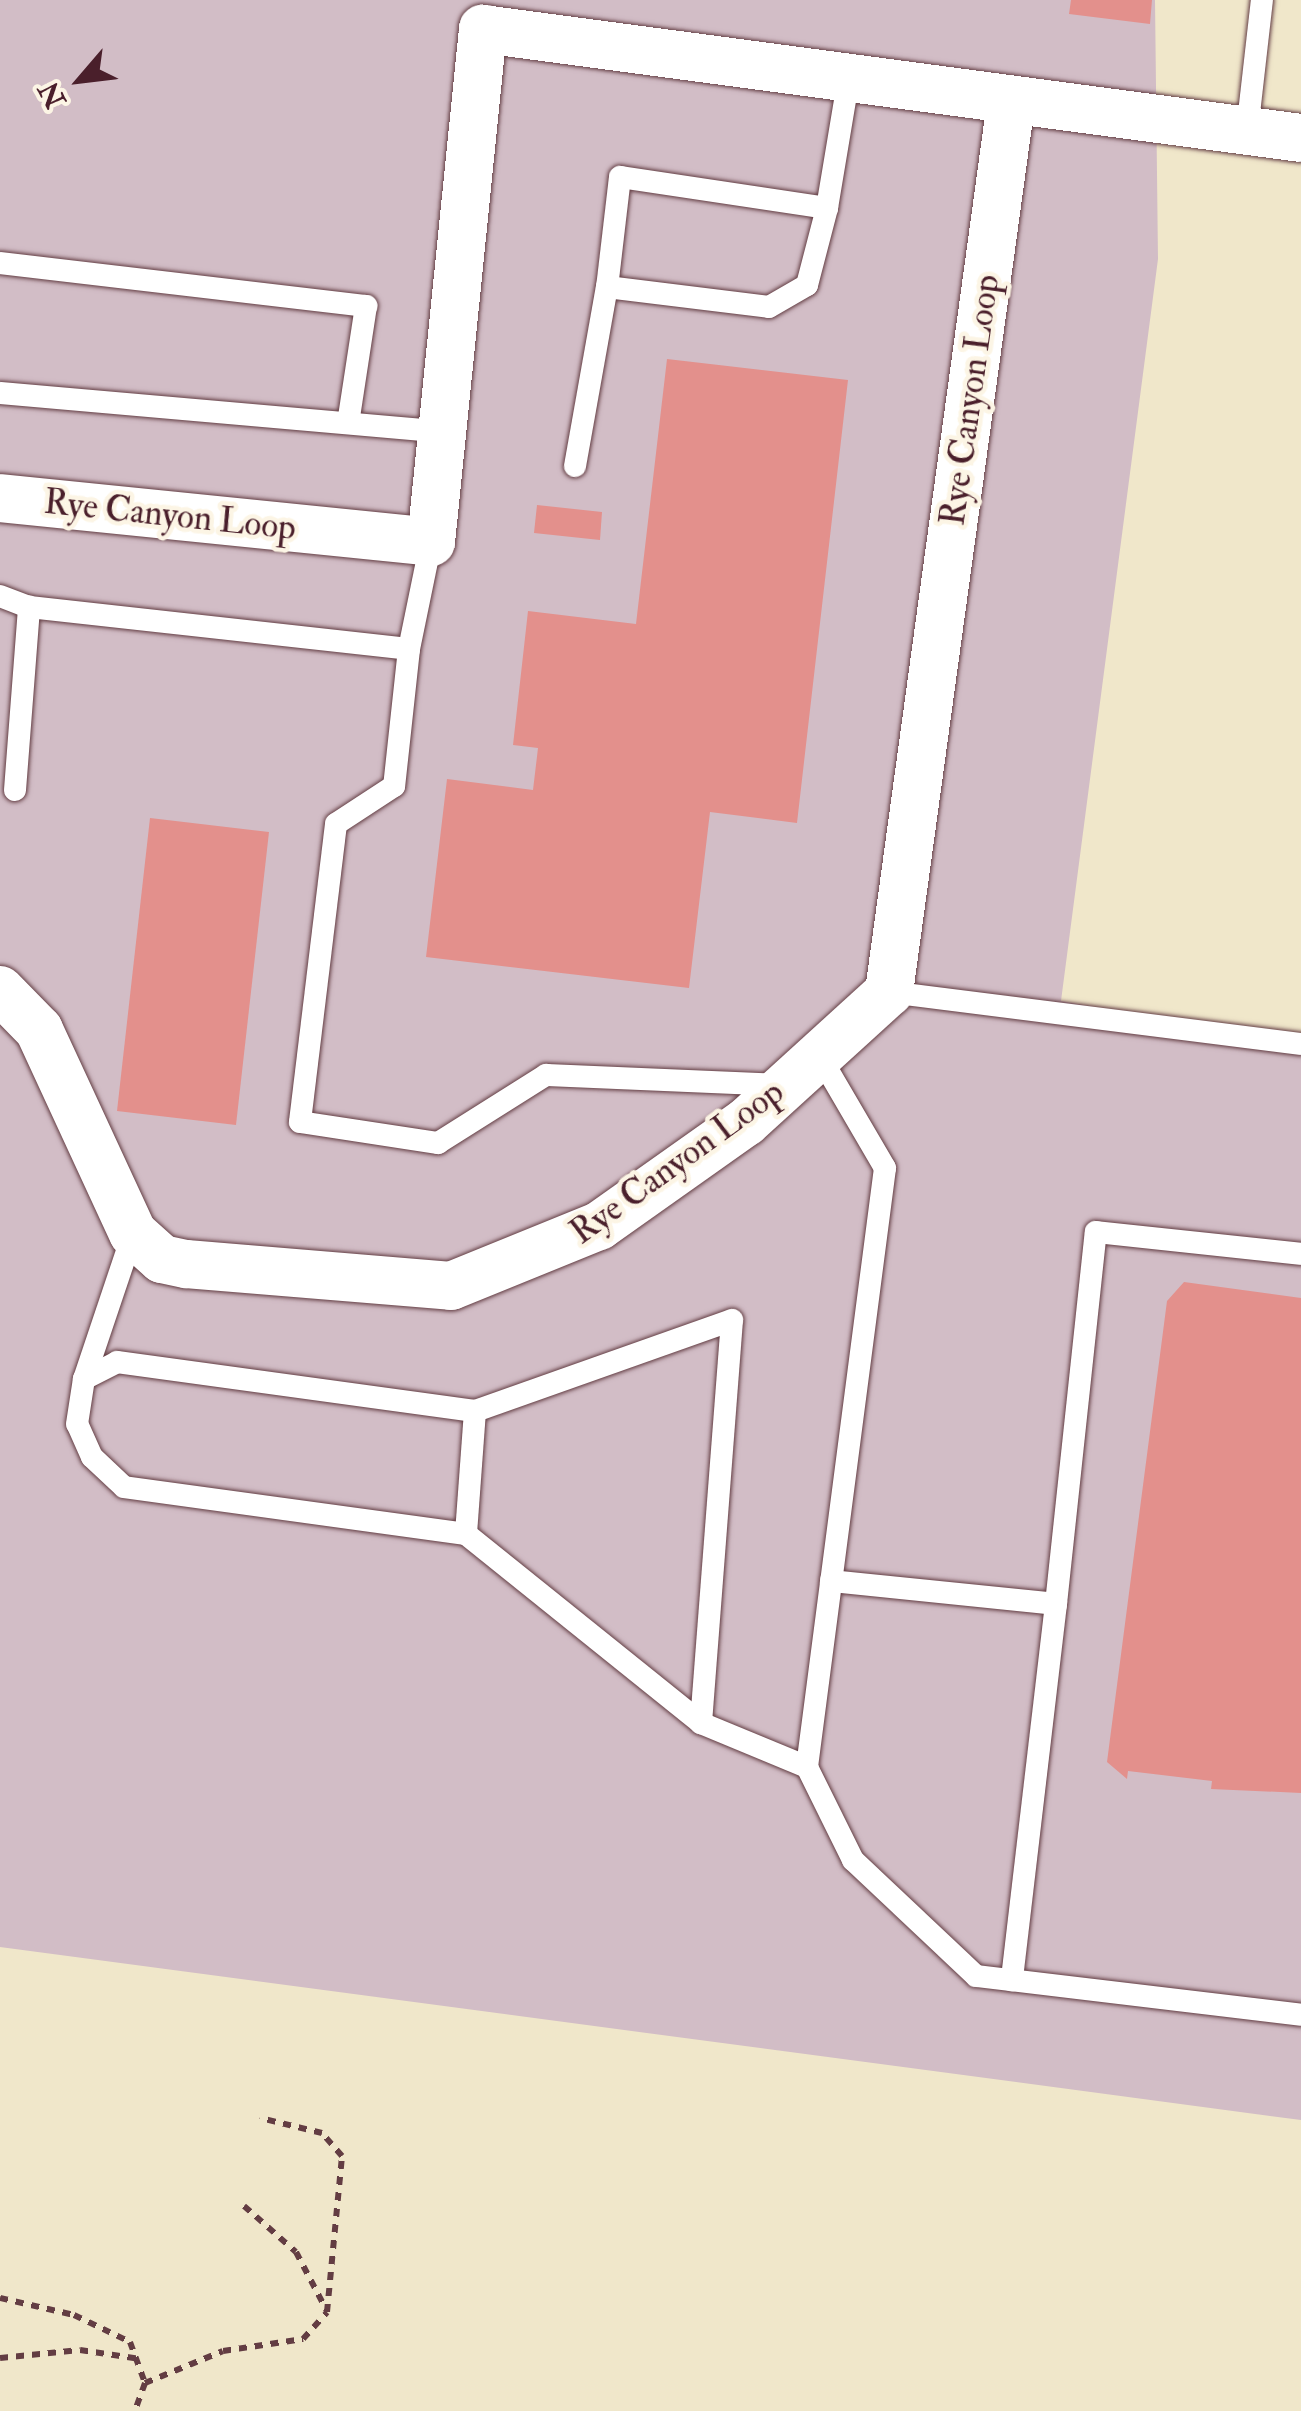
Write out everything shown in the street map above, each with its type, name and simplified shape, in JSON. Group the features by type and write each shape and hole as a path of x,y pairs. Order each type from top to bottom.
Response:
{"street":[{"path":"431,542 484,15 848,82 1301,138"},
{"name":"Rye Canyon Loop","path":"133,1234 162,1259 186,1264 452,1286 600,1226 803,1070 889,992 1011,102"},
{"name":"Rye Canyon Loop","path":"0,498 431,542"},
{"path":"0,990 39,1030 133,1234"}],"lane":[{"path":"1247,131 1262,0"},
{"path":"607,288 769,308 808,285 827,208 848,82"},
{"path":"575,466 607,288 620,177 827,208"},
{"path":"0,263 366,306 348,423"},
{"path":"0,393 443,432"},
{"path":"431,542 408,648 394,786 336,824 300,1122 438,1143 546,1075 803,1070 885,1168 807,1767 853,1860 976,1976 1301,2014"},
{"path":"0,596 29,607 408,648"},
{"path":"15,790 29,607"},
{"path":"889,992 1301,1044"},
{"path":"1012,1980 1096,1232 1301,1254"},
{"path":"133,1234 84,1379 77,1424 92,1457 124,1487 466,1534 701,1723 807,1767"},
{"path":"84,1379 117,1362 475,1410 732,1320 701,1723"},
{"path":"466,1534 475,1410"},
{"path":"831,1580 1056,1604"}],"path":[{"path":"146,2383 222,2351 302,2340 328,2312 342,2156 322,2132 260,2118"},
{"path":"244,2206 296,2252 328,2312"},
{"path":"0,2298 108,2327 141,2360 146,2383 135,2411"},
{"path":"0,2358 80,2350 141,2360"}],"shaded area":[{"path":"0,0 1155,0 1158,259 1061,1001 1301,1044 1301,2120 0,1947"}],"building":[{"path":"1071,0 1152,0 1150,24 1069,14"},
{"path":"667,359 848,380 797,823 710,812 689,988 426,957 447,779 533,790 538,748 513,745 528,611 636,624"},
{"path":"537,505 602,512 600,540 534,533"},
{"path":"150,818 269,832 236,1125 117,1111"},
{"path":"1184,1282 1301,1298 1301,1793 1211,1789 1212,1781 1128,1771 1127,1779 1107,1762 1167,1301"}]}
